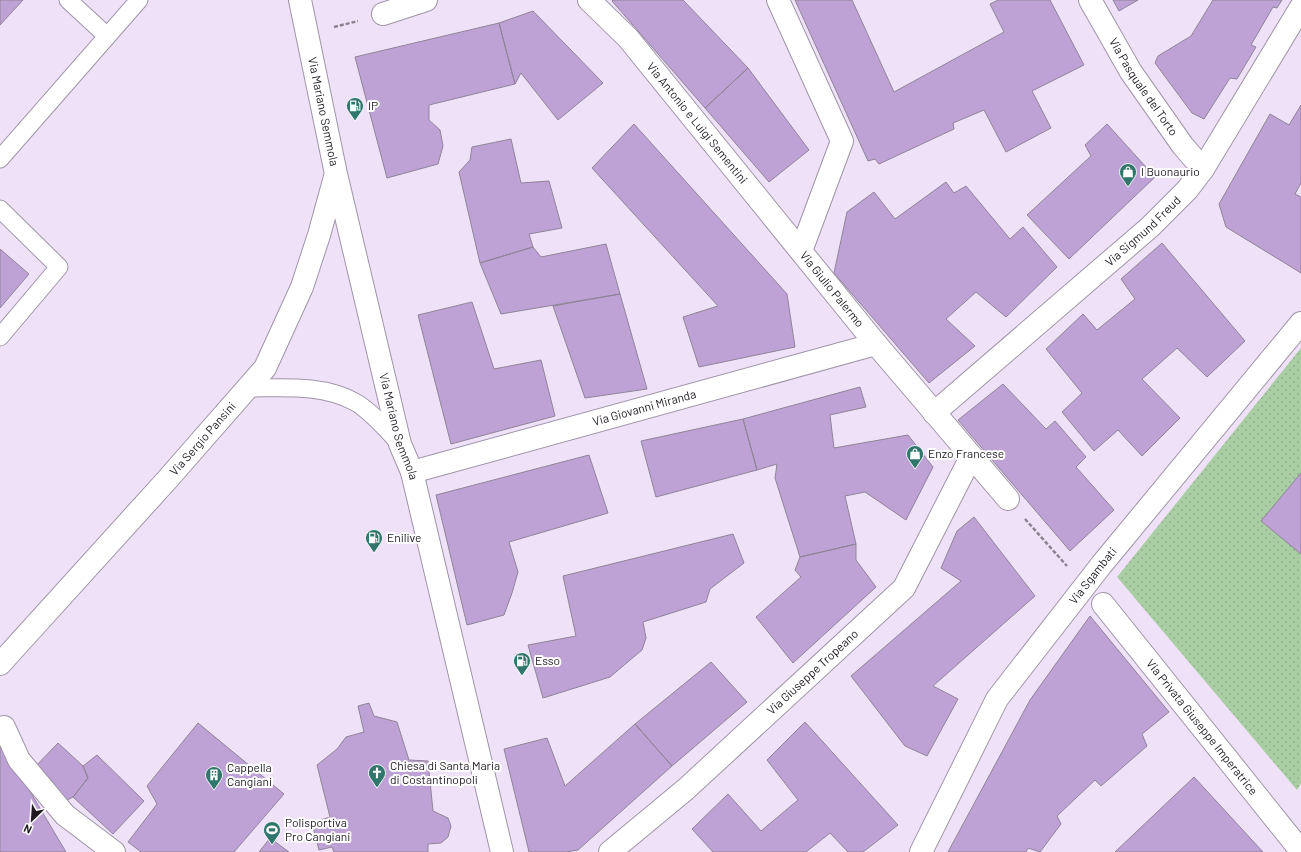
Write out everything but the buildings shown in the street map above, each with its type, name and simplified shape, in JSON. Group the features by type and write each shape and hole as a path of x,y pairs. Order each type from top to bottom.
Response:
{"street":[{"name":"Via Mariano Semmola","path":"300,0 336,174 400,444 412,472 502,852"},
{"path":"384,14 426,0"},
{"name":"Via Antonio e Luigi Sementini","path":"589,0 628,38 801,251"},
{"name":"Via Giulio Palermo","path":"778,0 842,141 801,251 876,344 1008,499"},
{"name":"Via Pasquale del Torto","path":"1090,0 1131,72 1183,146 1203,169"},
{"name":"Via Sigmund Freud","path":"934,413 1150,227 1187,190 1203,169 1301,7"},
{"name":"Via Sergio Pansini","path":"0,664 166,481 265,368 302,287 319,235 336,174"},
{"name":"Via Sgambati","path":"921,852 997,699 1084,586 1301,323"},
{"name":"Via Giovanni Miranda","path":"412,472 876,344"},
{"name":"Via Giuseppe Tropeano","path":"610,852 686,789 904,588 971,457"},
{"name":"Via Privata Giuseppe Imperatrice","path":"1103,604 1301,851"},
{"path":"4,727 19,760 65,815 114,852"}],"lane":[{"path":"68,0 84,7 107,36"},
{"path":"0,159 140,0"},
{"path":"0,209 59,266 0,337"},
{"path":"247,388 302,388 332,392 356,403 378,420 400,444"}],"path":[{"path":"307,33 384,14"},
{"path":"1008,499 1084,586"}],"green space":[{"path":"1301,348 1301,783 1297,790 1117,577"}],"place":[{"name":"IP","path":"355,121"},
{"name":"I Buonaurio","path":"1128,187"},
{"name":"Enzo Francese","path":"915,469"},
{"name":"Enilive","path":"374,553"},
{"name":"Esso","path":"522,676"},
{"name":"Chiesa di Santa Maria di Costantinopoli","path":"377,788"},
{"name":"Cappella Cangiani","path":"214,790"},
{"name":"Polisportiva Pro Cangiani","path":"272,845"}]}
